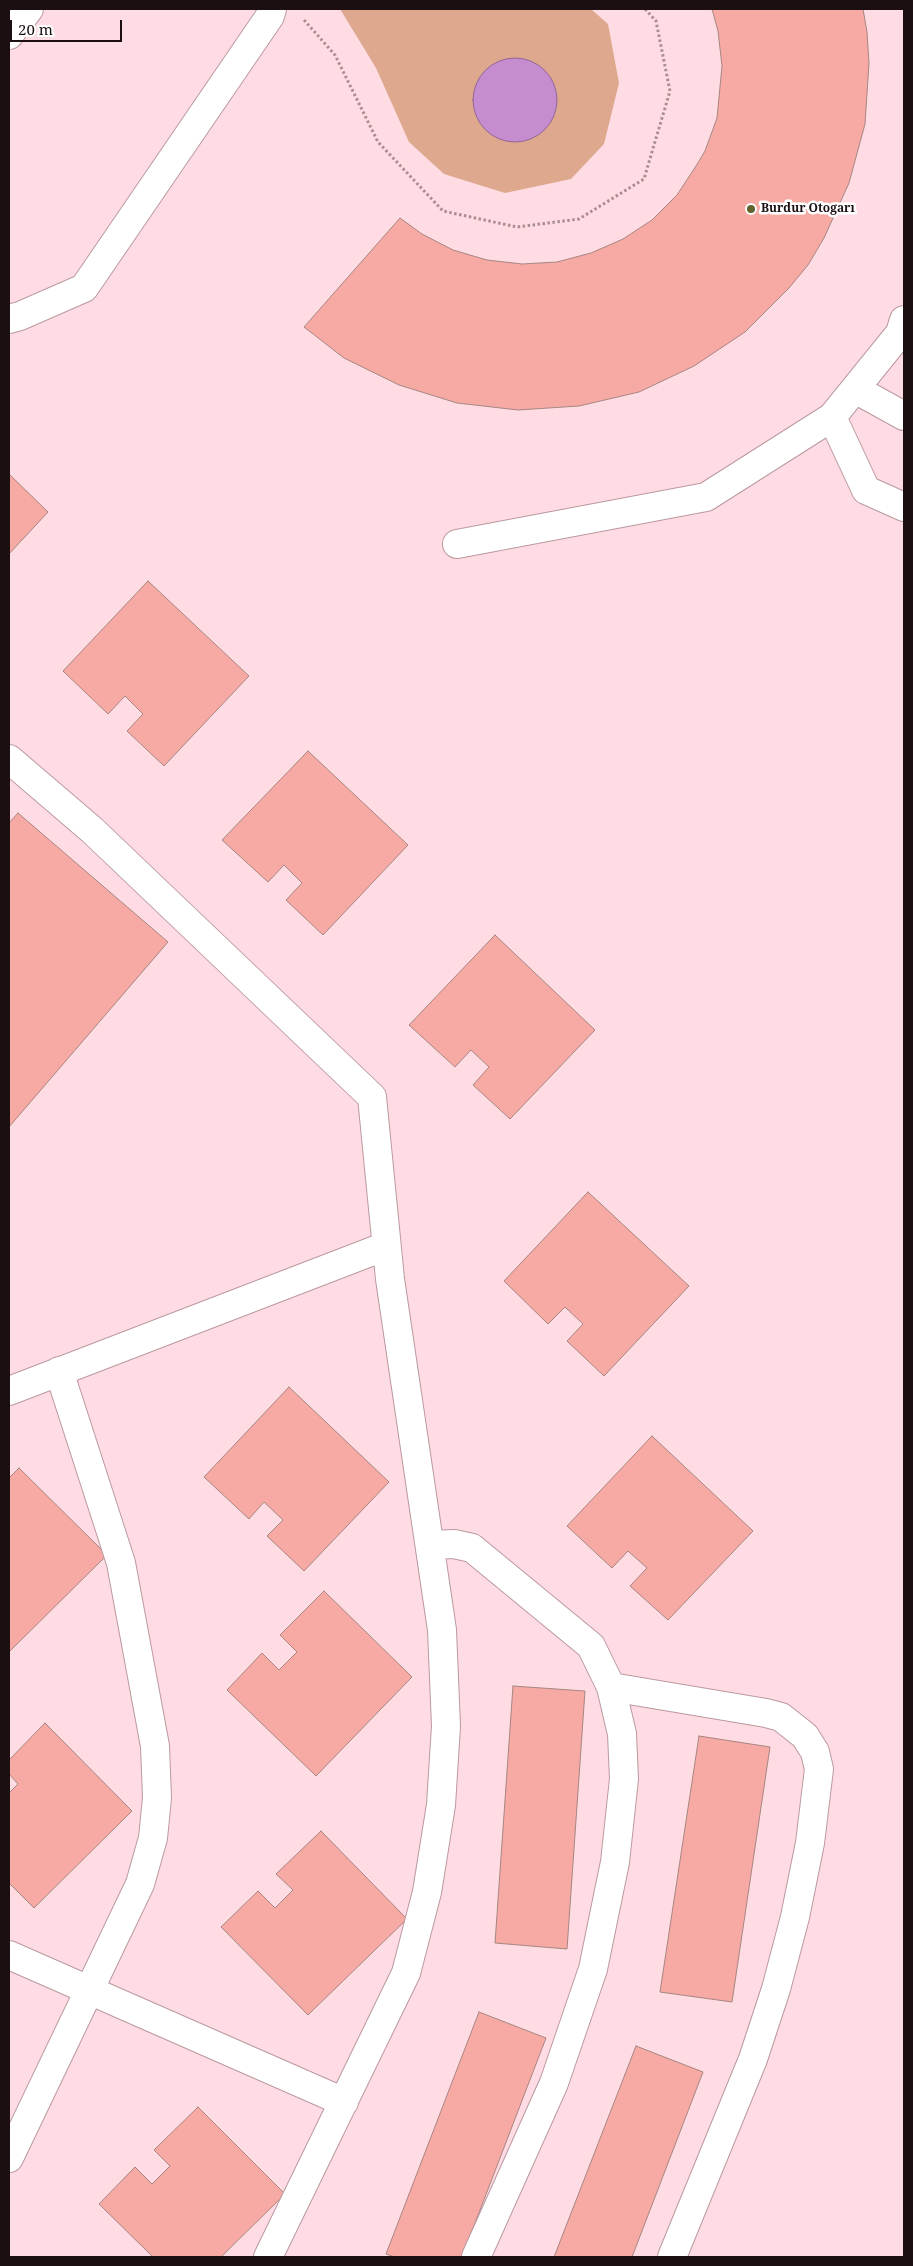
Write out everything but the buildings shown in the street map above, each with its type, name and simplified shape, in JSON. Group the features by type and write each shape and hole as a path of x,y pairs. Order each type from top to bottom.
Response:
{"street":[{"path":"9,35 29,9"},
{"path":"9,319 84,288 270,16 272,9"},
{"path":"457,544 706,497 832,418 900,333 904,320"},
{"path":"856,388 904,416"},
{"path":"832,418 866,490 904,507"},
{"path":"9,759 92,830 372,1098 390,1279 431,1545 443,1639 446,1726 441,1805 427,1892 406,1973 268,2257"},
{"path":"9,1391 386,1246"},
{"path":"9,2158 143,1875 153,1838 157,1798 155,1746 121,1563 59,1371"},
{"path":"431,1545 454,1544 472,1548 591,1646 611,1687 622,1734 624,1779 615,1862 593,1969 554,2083 476,2257"},
{"path":"611,1687 781,1717 805,1736 815,1752 819,1770 795,1917 776,1989 753,2059 672,2257"},
{"path":"9,1955 344,2102"}],"path":[{"path":"300,15 335,55 378,142 443,211 517,227 579,219 644,179 670,91 656,21 645,9"}],"shaded area":[{"path":"340,9 591,9 608,24 619,83 604,144 571,179 505,193 444,174 409,142 376,68"},
{"path":"515,58 531,61 545,70 554,84 557,100 554,116 545,130 531,139 515,142 499,139 485,130 476,116 473,100 476,84 485,70 499,61"}],"place":[{"name":"Burdur Otogarı","path":"751,209"}]}
